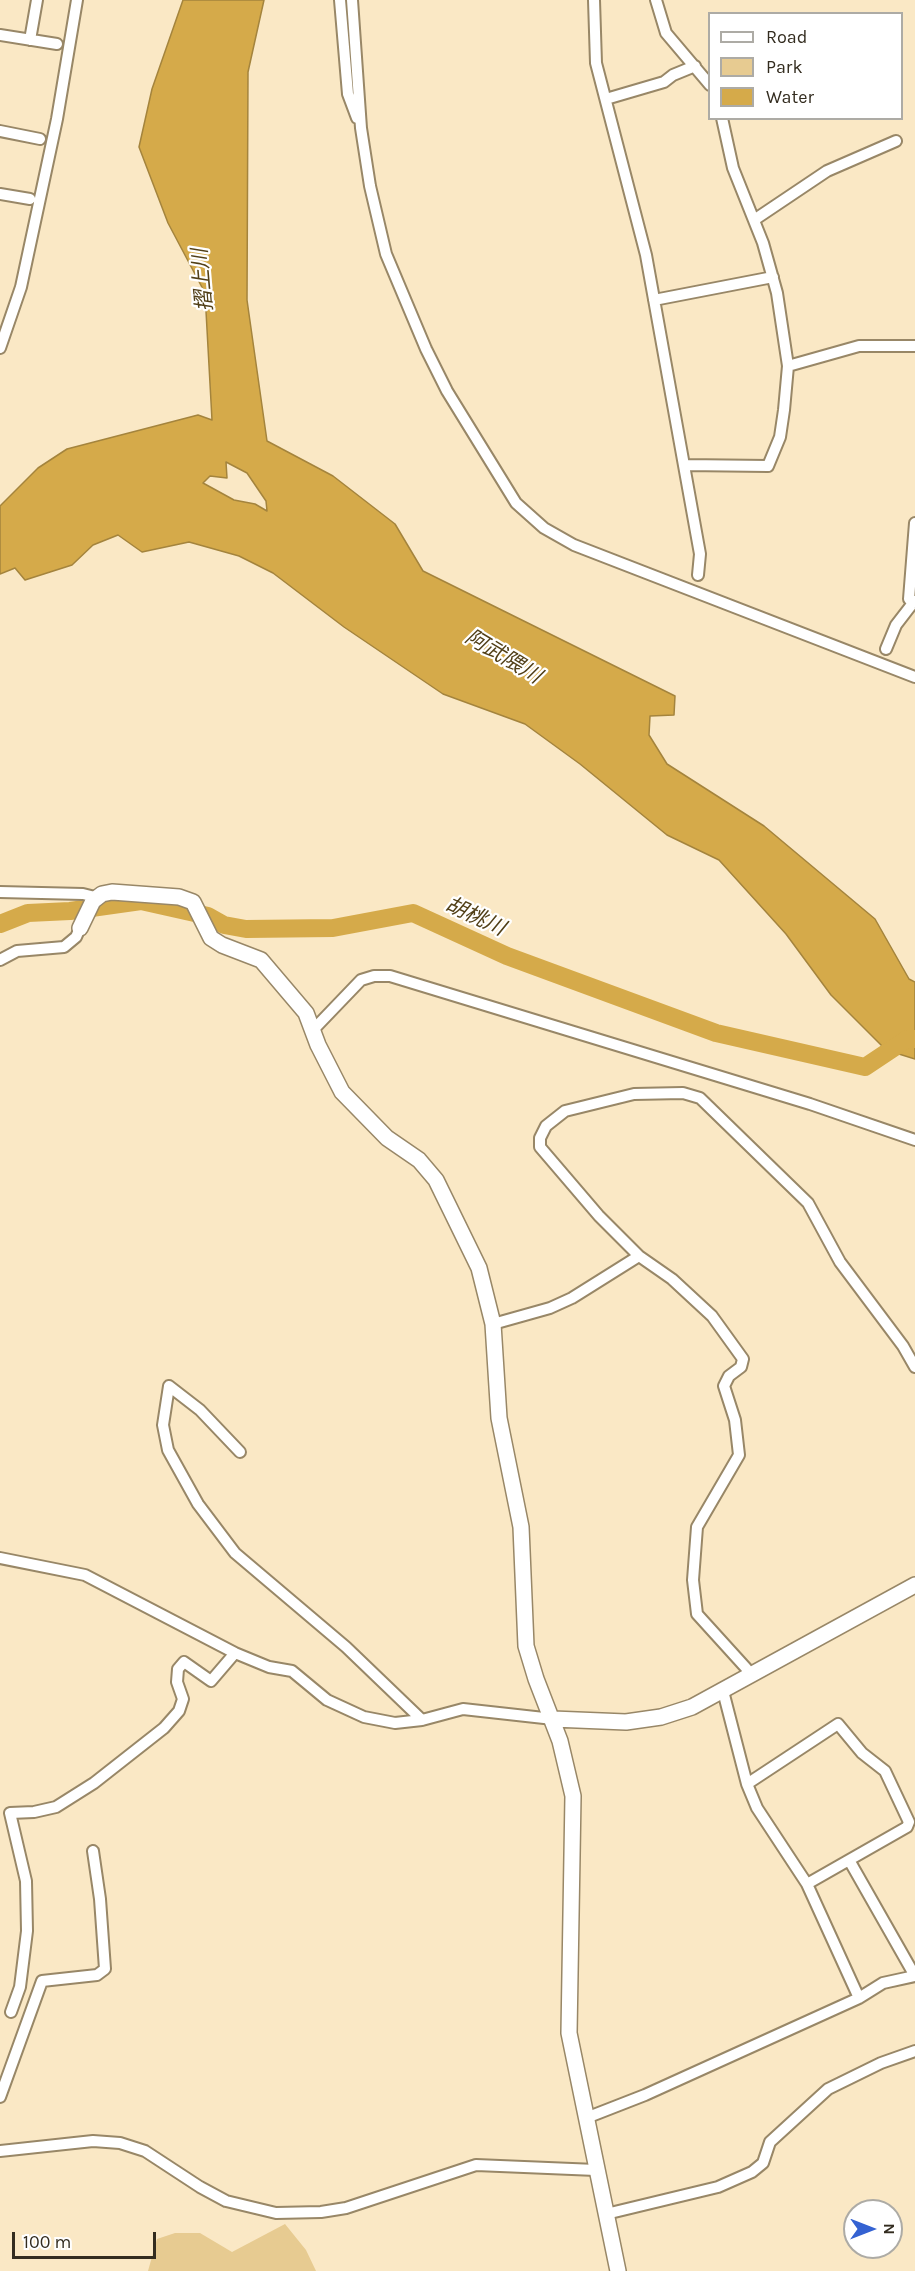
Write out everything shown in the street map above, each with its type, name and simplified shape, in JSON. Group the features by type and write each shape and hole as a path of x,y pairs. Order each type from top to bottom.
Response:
{"street":[{"path":"30,40 37,0"},
{"path":"0,348 21,287 57,119 77,0"},
{"path":"340,0 348,94 361,128"},
{"path":"352,0 361,128 377,220 395,278 447,391 516,504 544,528 574,545 915,676"},
{"path":"594,0 595,54 646,255 700,554 698,574"},
{"path":"656,0 666,33 708,82"},
{"path":"0,35 57,44"},
{"path":"606,99 664,82 673,75 695,66"},
{"path":"685,465 770,464 782,427 788,366 782,319 773,277 754,220 733,168 722,120"},
{"path":"0,131 40,139"},
{"path":"754,220 827,171 896,141"},
{"path":"0,194 30,199"},
{"path":"654,300 773,277"},
{"path":"788,366 860,346 915,346"},
{"path":"886,649 896,625 914,602 909,598 915,523"},
{"path":"0,892 83,894 87,912"},
{"path":"0,960 17,951 64,947 76,937 87,912 112,892 179,897 193,902 211,938 222,945 261,960 297,1000 342,1092 387,1137 426,1166 445,1194 479,1268 493,1324 500,1418 520,1527 526,1646 553,1719 573,1796 568,2008 572,2052 618,2271"},
{"path":"313,1030 361,980 374,976 390,976 810,1104 915,1140"},
{"path":"750,1675 697,1614 693,1580 694,1536 697,1527 739,1455 735,1420 724,1386 729,1377 741,1367 743,1359 712,1316 672,1279 639,1256 599,1216 540,1147 540,1138 551,1122 574,1108 642,1092 694,1094 808,1203 840,1262 903,1346 915,1367"},
{"path":"493,1324 550,1308 572,1298 639,1256"},
{"path":"240,1452 201,1410 169,1386 163,1425 168,1450 198,1504 229,1545 346,1647 422,1720"},
{"path":"0,1558 85,1575 235,1653 269,1667 292,1671 327,1700 364,1717 395,1723 422,1720 463,1709 553,1719 626,1722 647,1719 692,1707 915,1585"},
{"path":"11,2012 20,1987 27,1930 26,1881 10,1813 34,1812 56,1807 94,1783 164,1728 179,1711 183,1699 177,1682 178,1669 184,1662 211,1681 235,1653"},
{"path":"723,1691 747,1784 765,1822 785,1847 807,1884 859,1998"},
{"path":"747,1784 838,1724 862,1753 885,1770 909,1822 908,1827 807,1884"},
{"path":"0,2097 42,1982 97,1975 105,1969 100,1899 93,1851"},
{"path":"586,2118 645,2095 859,1998 883,1983 915,1976 849,1860"},
{"path":"606,2214 718,2187 752,2172 763,2163 770,2142 828,2089 880,2063 915,2051"},
{"path":"0,2151 93,2142 120,2142 145,2151 226,2201 276,2213 321,2212 346,2208 476,2165 596,2170"}],"green space":[{"path":"285,2224 306,2250 316,2271 148,2271 157,2239 175,2233 200,2233 232,2252"}],"water":[{"path":"183,0 264,0 248,72 247,300 267,441 333,476 395,524 423,571 675,696 674,715 650,716 649,735 667,764 764,826 875,919 909,979 915,982 915,1059 886,1050 831,995 786,934 719,860 667,835 580,764 525,724 443,694 344,627 273,573 239,556 189,542 142,552 118,535 93,545 72,565 25,580 15,568 0,574 0,506 38,468 67,449 198,415 212,420 205,293 168,223 139,147 152,89","holes":["226,462 247,473 266,501 267,511 255,504 234,500 203,483 210,476 227,478"]}],"waterway":[{"name":"胡桃川","path":"0,924 28,913 70,911 141,901 208,916 224,925 246,929 333,928 413,913 507,956 716,1033 865,1067 907,1039 915,1039"}],"water label":[{"name":"摺上川","path":"203,280"},
{"name":"阿武隈川","path":"503,657"}]}
